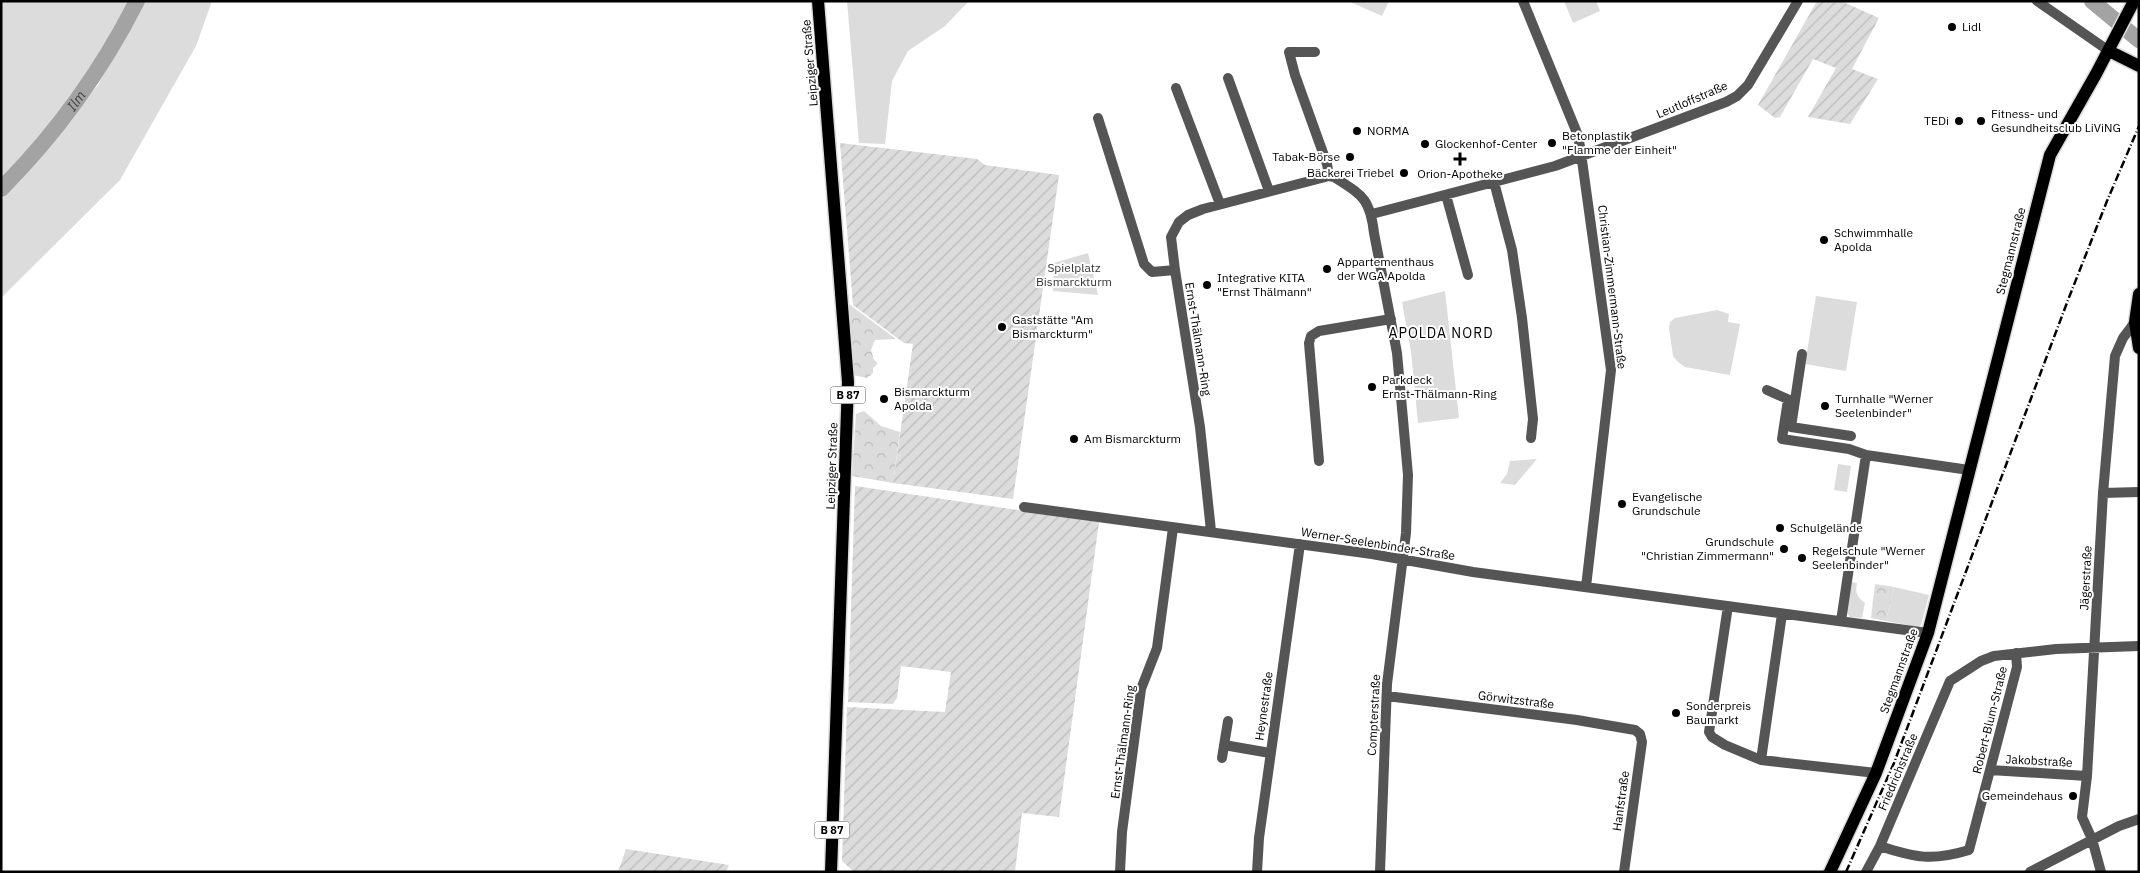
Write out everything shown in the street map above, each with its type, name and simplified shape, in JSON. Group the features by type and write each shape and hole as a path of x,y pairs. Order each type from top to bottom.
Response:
{"main road":[{"name":"Leipziger Straße","path":"818,1 848,382 831,872"},
{"name":"Stegmannstraße","path":"1830,872 1876,773 1928,633 2050,155 2134,1"},
{"path":"2108,51 2139,66"},
{"path":"2139,294 2135,322 2139,348"}],"street":[{"name":"Christian-Zimmermann-Straße","path":"1523,1 1577,133 1582,157 1611,370 1586,587"},
{"name":"Leutloffstraße","path":"1372,214 1555,166 1719,105 1737,96 1748,85 1798,1"},
{"path":"2037,1 2108,51"},
{"path":"1315,52 1289,52 1295,76 1327,164 1329,176 1334,177 1362,196 1372,214 1391,318 1401,386 1408,475 1408,506 1403,560"},
{"path":"1228,78 1269,191"},
{"path":"1176,88 1220,204"},
{"name":"Ernst-Thälmann-Ring","path":"1098,118 1144,264 1152,272 1174,270"},
{"name":"Ernst-Thälmann-Ring","path":"1211,531 1200,427 1174,270 1171,237 1179,222 1188,215 1220,204 1329,176"},
{"path":"1494,182 1512,250 1522,318 1533,418 1531,438"},
{"path":"1446,195 1468,275"},
{"path":"1319,461 1311,336 1319,331 1391,318"},
{"name":"Jägerstraße","path":"2101,872 2092,840 2082,817 2087,776 2103,493 2115,356 2123,338 2135,322"},
{"path":"1802,354 1782,439 1850,449 1866,455 1969,470"},
{"path":"1768,390 1791,401"},
{"path":"1791,401 1791,426 1851,436"},
{"path":"1841,621 1866,455"},
{"path":"2103,493 2139,492"},
{"name":"Werner-Seelenbinder-Straße","path":"1024,507 1173,528 1211,531 1464,571 1928,633"},
{"name":"Ernst-Thälmann-Ring","path":"1120,872 1122,832 1141,689 1157,648 1173,528"},
{"name":"Heynestraße","path":"1257,872 1259,838 1270,753 1300,544"},
{"name":"Compterstraße","path":"1380,872 1387,696 1403,560"},
{"path":"1728,606 1709,732 1712,737 1725,745 1761,760 1876,773"},
{"path":"1761,760 1782,614"},
{"path":"2016,653 2095,647 2139,646"},
{"name":"Friedrichstraße","path":"1866,872 1880,846 1950,681 1981,661 1994,656 2016,653"},
{"name":"Robert-Blum-Straße","path":"1880,846 1912,857 1948,856 1969,850 2017,667 2016,653"},
{"name":"Görwitzstraße","path":"1387,696 1612,725 1635,730 1640,734"},
{"path":"1222,758 1228,721"},
{"name":"Hanfstraße","path":"1624,872 1642,742 1640,734"},
{"path":"1224,745 1270,753"},
{"name":"Jakobstraße","path":"1990,770 2087,776"},
{"path":"2030,872 2092,840 2139,819"}],"green space":[{"path":"1,1 140,1 96,83 1,194"},
{"path":"144,1 212,1 196,46 120,180 1,298 1,200 98,85"},
{"path":"847,1 969,1 945,26 908,51 892,81 885,144 859,143"},
{"path":"1348,1 1389,1 1382,16"},
{"path":"1564,1 1596,1 1600,11 1573,23"},
{"path":"1817,1 1841,1 1879,18 1852,69 1878,79 1850,124 1808,117 1836,68 1813,59 1780,117 1775,118 1758,105"},
{"path":"840,143 977,159 985,165 1059,175 1013,499 893,483 913,344 904,343 853,305"},
{"name":"Spielplatz Bismarckturm","path":"1088,253 1098,295 1053,291 1054,263"},
{"path":"1445,291 1459,418 1418,423 1411,352 1402,302"},
{"path":"1816,296 1857,302 1846,371 1805,364"},
{"path":"849,304 896,339 875,340 871,350 874,360 878,363 873,368 873,373 867,378 853,375"},
{"path":"1717,310 1729,314 1728,322 1740,324 1730,375 1685,367 1673,356 1669,328 1670,322 1675,318"},
{"path":"864,411 881,426 900,432 893,483 852,476 856,414"},
{"path":"1537,459 1515,485 1500,483 1507,474 1510,461"},
{"path":"1838,464 1851,466 1847,492 1834,490"},
{"path":"855,486 1099,522 1059,817 1022,813 1015,872 854,872 842,861 847,707 945,712 951,672 901,666 897,698 893,704 848,702"},
{"path":"1851,582 1857,583 1857,594 1865,603 1862,618 1850,617 1846,611"},
{"path":"1875,584 1894,587 1886,621 1871,618"},
{"path":"1894,587 1929,595 1921,625 1918,627 1886,621"},
{"path":"626,849 729,865 726,872 618,872"}],"waterway":[{"name":"Ilm","path":"1,189 59,124 109,52 137,1"},
{"path":"2092,1 2139,40"}],"railway":[{"path":"1846,872 1894,763 2068,300 2139,126"}],"place":[{"name":"Lidl","path":"1952,27"},
{"name":"TEDi","path":"1959,121"},
{"name":"Fitness- und Gesundheitsclub LiViNG","path":"1981,121"},
{"name":"NORMA","path":"1357,131"},
{"name":"Betonplastik \"Flamme der Einheit\"","path":"1552,143"},
{"name":"Glockenhof-Center","path":"1425,144"},
{"name":"Tabak-Börse","path":"1350,157"},
{"name":"Orion-Apotheke","path":"1460,159"},
{"name":"Bäckerei Triebel","path":"1404,173"},
{"name":"Schwimmhalle Apolda","path":"1824,240"},
{"name":"Appartementhaus der WGA Apolda","path":"1327,269"},
{"name":"Integrative KITA \"Ernst Thälmann\"","path":"1207,285"},
{"name":"Gaststätte \"Am Bismarckturm\"","path":"1002,327"},
{"name":"Parkdeck Ernst-Thälmann-Ring","path":"1372,387"},
{"name":"Bismarckturm Apolda","path":"884,399"},
{"name":"Turnhalle \"Werner Seelenbinder\"","path":"1825,406"},
{"name":"Am Bismarckturm","path":"1074,439"},
{"name":"Evangelische Grundschule","path":"1622,504"},
{"name":"Schulgelände","path":"1780,528"},
{"name":"Grundschule \"Christian Zimmermann\"","path":"1784,549"},
{"name":"Regelschule \"Werner Seelenbinder\"","path":"1802,558"},
{"name":"Sonderpreis Baumarkt","path":"1676,713"},
{"name":"Gemeindehaus","path":"2073,796"}],"district":[{"name":"APOLDA NORD","path":"1441,333"}]}
